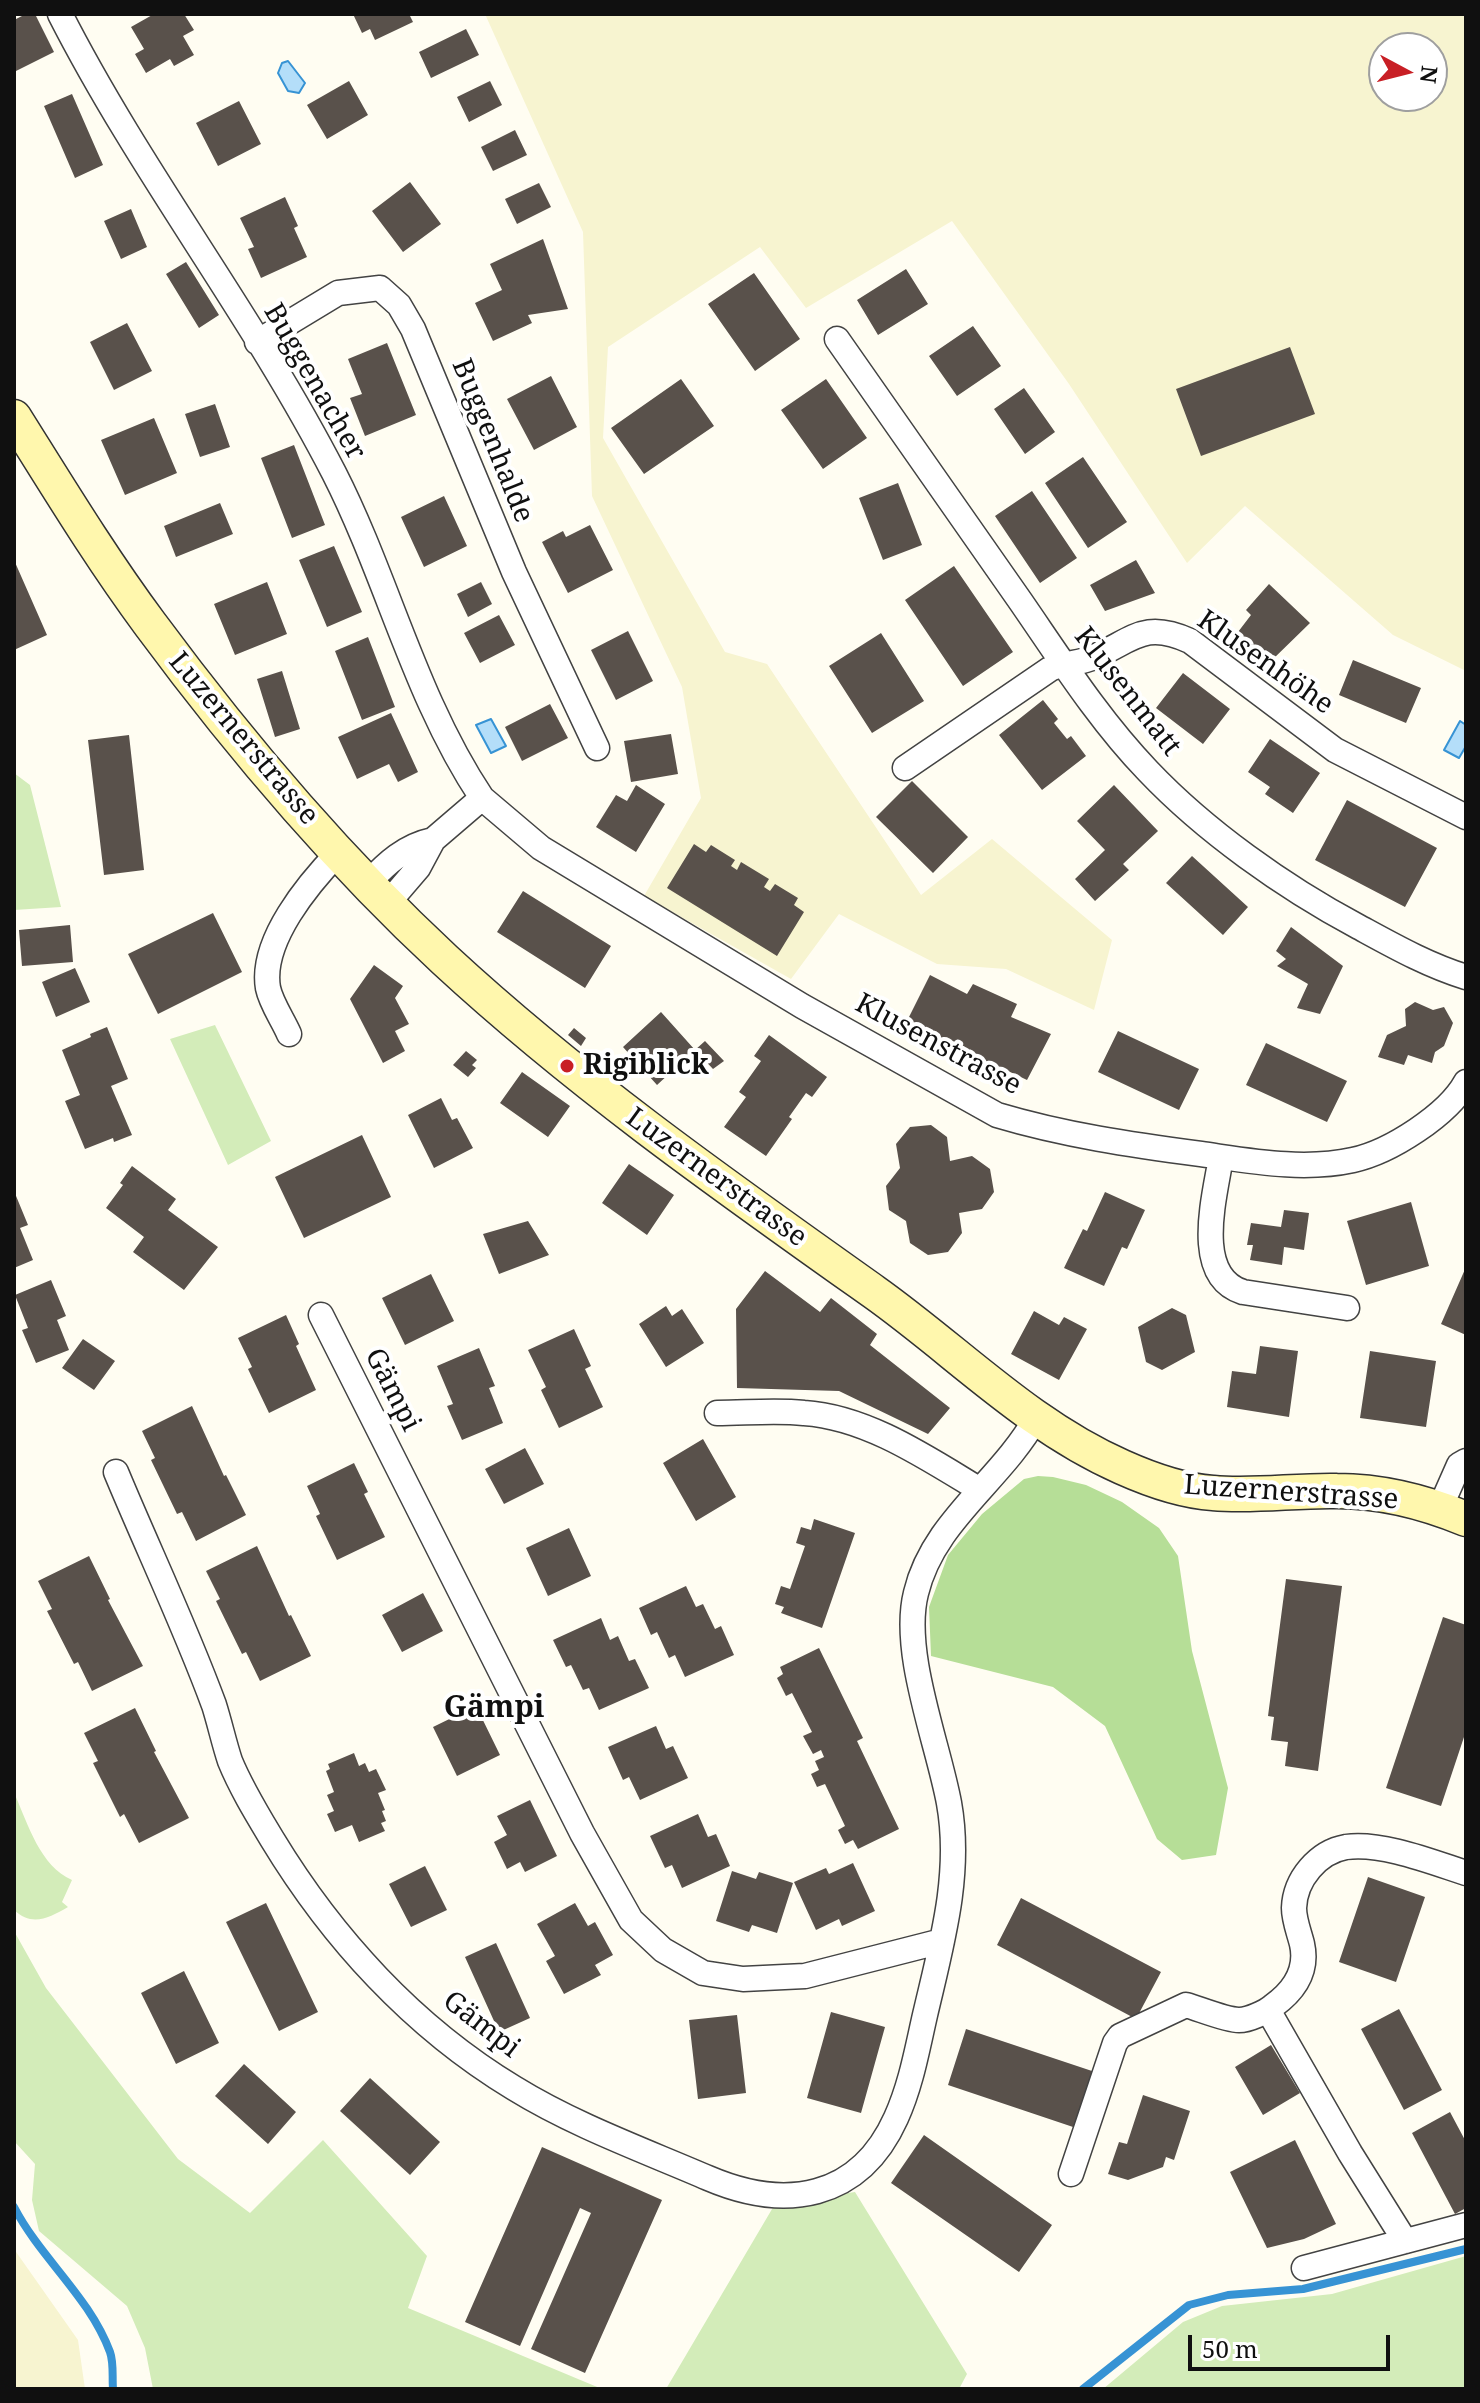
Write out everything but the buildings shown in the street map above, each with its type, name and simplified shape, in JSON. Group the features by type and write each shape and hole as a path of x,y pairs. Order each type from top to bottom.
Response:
{"main road":[{"name":"Luzernerstrasse","path":"14,417 149,623 273,779 339,852 443,958 567,1066 646,1128 900,1310 1036,1418 1118,1465 1182,1489 1250,1494 1361,1492 1411,1500 1453,1514"}],"street":[{"name":"Buggenacher","path":"60,14 118,118 257,342 335,475 446,739 482,798"},
{"name":"Buggenhalde","path":"257,342 338,293 380,288 399,305 413,329 514,572 597,748"},
{"name":"Klusenmatt","path":"837,339 1062,663 1109,727 1147,770 1222,837 1307,898 1421,961 1466,977"},
{"name":"Klusenhöhe","path":"905,768 1062,663 1090,659 1140,633 1175,634 1190,641 1335,750 1466,817"},
{"path":"378,893 403,851 433,840 482,798"},
{"name":"Klusenstrasse","path":"482,798 541,848 827,1020 997,1115 1096,1139 1280,1164 1327,1164 1355,1160 1381,1151 1428,1121 1461,1091 1466,1082"},
{"path":"289,1034 268,988 269,957 295,904 339,852"},
{"path":"1221,1157 1210,1244 1222,1281 1243,1292 1347,1308"},
{"name":"Gämpi","path":"321,1315 582,1833 631,1920 663,1950 703,1973 743,1979 805,1976 942,1941"},
{"path":"717,1413 806,1413 862,1426 980,1490"},
{"name":"Gämpi","path":"116,1472 214,1706 231,1763 260,1819 298,1880 327,1922 375,1976 437,2033 516,2090 579,2122 728,2186 783,2197 806,2195 849,2178 865,2165 888,2133 912,2073 942,1941 954,1860 949,1803 917,1663 913,1613 921,1574 935,1544 1020,1443 1036,1418"},
{"path":"1453,1514 1459,1465 1466,1461"},
{"path":"1071,2174 1120,2036 1186,2005 1240,2020 1268,2010 1287,1996 1297,1983 1303,1962 1303,1947 1294,1907 1298,1889 1306,1872 1323,1856 1331,1851 1362,1847 1399,1853 1466,1873"},
{"path":"1268,2010 1354,2160 1405,2241"},
{"path":"1304,2268 1466,2225"}],"shaded area":[{"path":"485,14 1466,14 1466,671 1393,635 1245,506 1187,563 1069,384 952,221 806,308 760,247 608,347 603,438 725,652 767,664 921,895 992,839 1112,940 1094,1010 1006,969 937,964 839,914 791,979 644,896 701,798 682,687 592,496 583,232"},
{"path":"14,2249 78,2340 85,2389 14,2389"}],"green space":[{"path":"14,773 30,785 61,907 14,910"},
{"path":"215,1025 271,1141 228,1165 170,1039"},
{"path":"1038,1476 1086,1485 1122,1502 1159,1528 1178,1556 1192,1651 1228,1788 1216,1855 1182,1860 1157,1839 1105,1726 1053,1687 931,1656 929,1607 948,1555 982,1514 1024,1479"},
{"path":"15,1795 43,1855 61,1874 72,1880 62,1902 68,1907 41,1919 27,1918 14,1910"},
{"path":"14,1931 46,1988 178,2159 250,2213 323,2140 427,2256 408,2308 602,2389 153,2389 145,2348 127,2306 39,2231 32,2200 35,2164 14,2141"},
{"path":"855,2192 967,2374 959,2389 666,2389 775,2204"},
{"path":"1466,2256 1466,2389 1103,2389 1183,2322 1222,2306 1332,2294"}],"water":[{"path":"288,61 305,83 299,93 288,91 278,73 282,63"},
{"path":"491,719 506,746 491,753 476,725"},
{"path":"1460,721 1466,725 1466,746 1459,758 1444,750"}],"waterway":[{"path":"14,2207 101,2332 111,2356 113,2389"},
{"path":"1083,2389 1189,2305 1228,2295 1303,2289 1466,2249"}],"place":[{"name":"Rigiblick","path":"567,1066"}],"district":[{"name":"Gämpi","path":"494,1708"}]}
